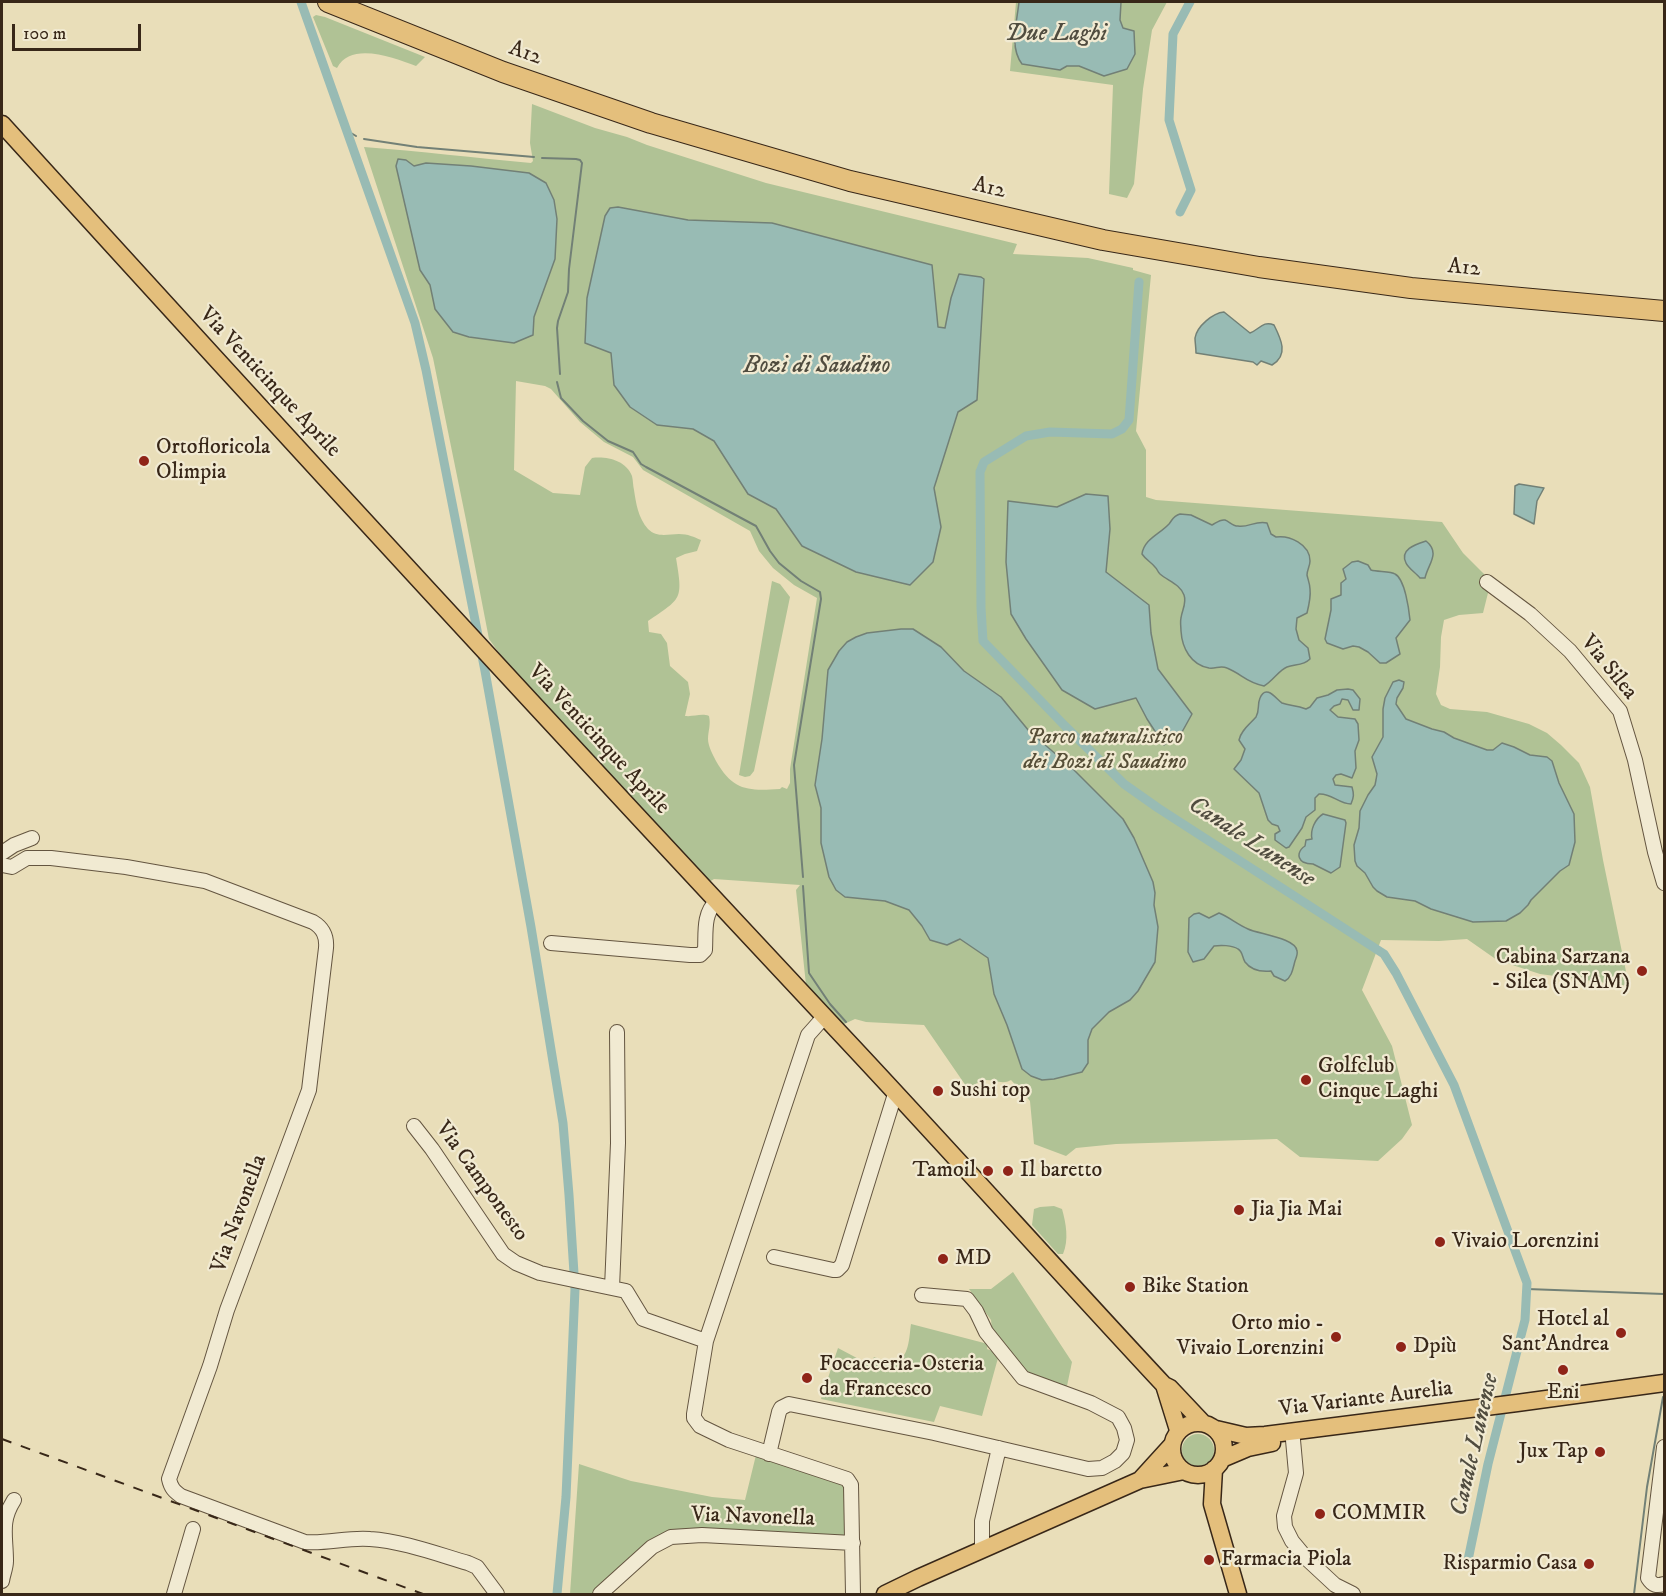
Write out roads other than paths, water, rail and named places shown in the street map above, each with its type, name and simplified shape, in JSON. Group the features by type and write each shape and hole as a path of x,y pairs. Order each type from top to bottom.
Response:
{"highway":[{"name":"A12","path":"328,2 503,72 651,123 850,181 1103,240 1259,267 1411,288 1665,311"},
{"name":"A12","path":"363,2 505,59 651,110 850,169 1104,228 1415,277 1665,300"}],"main road":[{"name":"Via Venticinque Aprile","path":"2,124 227,372 1164,1385 1210,1426"},
{"name":"Via Variante Aurelia","path":"1218,1464 1248,1448 1665,1383"},
{"name":"Via Venticinque Aprile","path":"1164,1385 1175,1438"},
{"name":"Via Variante Aurelia","path":"1515,1407 1665,1390"},
{"name":"Via Variante Aurelia","path":"1210,1426 1246,1436 1265,1435 1486,1411"},
{"path":"1140,1480 1153,1468 1186,1425 1194,1422 1210,1426 1221,1436 1224,1443 1224,1452 1218,1464 1212,1504"},
{"path":"1175,1438 1174,1460 1189,1473 1212,1504 1238,1594"},
{"path":"885,1594 1140,1480 1189,1473 1208,1473 1218,1464"}],"street":[{"name":"Via Silea","path":"1487,582 1530,614 1570,651 1620,711 1635,760 1655,852 1665,883"},
{"path":"2,853 32,838"},
{"name":"Via Navonella","path":"7,866 27,858 51,858 126,867 205,881 313,922 323,932 326,948 309,1090 227,1310 170,1479 170,1485 173,1491 181,1496 305,1542 368,1539 392,1542 468,1563 477,1567 496,1594"},
{"path":"551,943 700,955 705,950 706,920 711,907 716,902"},
{"path":"824,1017 808,1035 706,1341 694,1414 697,1423 729,1440 847,1479 851,1485 853,1594"},
{"path":"612,1288 618,1143 617,1032"},
{"path":"774,1257 833,1270 837,1270 842,1265 895,1094"},
{"name":"Via Camponesto","path":"414,1126 503,1254 516,1263 540,1273 626,1292 643,1319 706,1341"},
{"path":"769,1454 778,1412 789,1404 934,1433 1088,1469 1102,1468 1115,1461 1123,1453 1127,1440 1118,1418 1091,1403 1023,1378 986,1332 976,1311 967,1299 922,1295"},
{"path":"1293,1440 1296,1473 1284,1516 1285,1527 1307,1559 1335,1585 1353,1594"},
{"path":"1665,1447 1648,1578 1657,1586 1665,1584"},
{"path":"982,1549 981,1521 999,1448"},
{"path":"2,1581 6,1563 2,1533 3,1519 14,1500"},
{"path":"174,1594 193,1529"},
{"name":"Via Navonella","path":"600,1594 652,1547 671,1537 702,1535 853,1543"}],"water":[{"name":"Due Laghi","path":"1019,2 1121,2 1120,20 1123,28 1134,31 1135,54 1127,69 1104,76 1079,66 1067,66 1060,70 1022,64 1015,42"},
{"path":"398,159 406,160 414,166 426,163 529,173 546,183 554,200 557,219 555,259 534,317 533,335 514,343 469,337 453,332 435,309 430,285 420,270 396,166"},
{"name":"Bozi di Saudino","path":"618,207 688,220 772,223 932,265 938,327 945,328 959,274 984,279 977,400 958,412 934,488 941,527 933,562 910,585 856,572 802,546 776,509 748,494 714,441 693,429 657,425 630,407 614,385 611,353 585,343 587,298 605,216 610,208"},
{"path":"1224,312 1250,333 1267,324 1274,325 1282,346 1282,352 1277,361 1272,365 1261,361 1257,365 1253,362 1196,353 1196,333 1211,318"},
{"path":"1519,484 1544,488 1537,501 1534,524 1514,514 1515,486"},
{"path":"1086,494 1108,496 1110,529 1106,572 1149,605 1151,633 1158,669 1192,714 1182,732 1164,745 1136,698 1095,709 1062,690 1011,614 1006,562 1008,501 1057,507"},
{"path":"1180,514 1191,515 1212,525 1223,520 1242,526 1259,522 1267,523 1271,534 1292,539 1303,545 1310,561 1307,575 1310,598 1307,613 1297,618 1296,629 1299,640 1308,648 1310,659 1302,664 1284,668 1264,686 1227,668 1209,668 1192,659 1182,637 1184,595 1180,588 1160,574 1142,554 1146,544"},
{"path":"1426,541 1433,550 1433,554 1425,578 1420,578 1407,565 1404,558 1410,548"},
{"path":"1358,561 1368,565 1371,570 1395,574 1406,595 1410,620 1396,638 1400,654 1386,663 1380,663 1359,647 1343,649 1327,643 1325,639 1331,599 1341,595 1341,583 1346,579 1343,569 1352,562"},
{"path":"913,629 941,647 964,671 1001,697 1029,731 1073,769 1123,819 1153,882 1158,927 1155,962 1130,1000 1109,1012 1092,1029 1088,1040 1088,1063 1082,1072 1042,1080 1031,1076 1022,1069 994,994 988,958 960,939 947,945 930,940 909,910 885,901 845,897 836,890 829,877 821,843 821,808 815,785 828,670 847,642 867,633"},
{"path":"1399,680 1404,682 1396,704 1406,719 1487,750 1493,750 1502,743 1530,755 1547,757 1552,761 1559,783 1574,814 1575,842 1569,865 1560,871 1520,913 1506,921 1473,922 1431,909 1415,901 1387,897 1373,887 1365,873 1357,866 1354,845 1359,828 1360,811 1375,785 1377,774 1372,757 1383,737 1385,698 1393,682"},
{"path":"1337,690 1353,690 1360,699 1359,710 1353,710 1348,700 1342,699 1340,704 1330,710 1338,717 1355,719 1358,724 1356,768 1352,778 1341,774 1336,775 1333,779 1335,785 1352,787 1352,802 1347,804 1319,794 1315,798 1315,810 1306,817 1302,828 1286,848 1275,840 1275,834 1280,831 1278,826 1268,820 1259,793 1234,769 1245,749 1239,740 1240,736 1256,717 1260,698 1265,692 1282,703 1306,709 1317,698"},
{"path":"1323,814 1345,820 1346,823 1340,867 1331,873 1303,862 1299,856 1306,840 1312,839 1314,825"},
{"path":"1199,913 1209,918 1219,913 1248,929 1290,943 1295,947 1297,953 1289,977 1285,981 1274,976 1271,971 1253,969 1247,965 1240,950 1223,945 1214,946 1204,959 1193,962 1188,952 1189,918"}],"waterway":[{"path":"301,2 415,323 426,370 485,671 563,1123 575,1289 566,1497 557,1594"},
{"name":"Canale Lunense","path":"1180,212 1191,190 1169,120 1173,34 1190,2"},
{"path":"346,130 356,136"},
{"path":"364,139 417,147 534,157"},
{"path":"542,158 576,159 582,163 568,292 557,328 560,374"},
{"name":"Canale Lunense","path":"1139,282 1129,420 1122,429 1112,434 1050,432 1026,436 984,462 980,472 983,641 1124,784 1384,954 1396,973 1454,1085 1527,1283 1525,1320 1488,1464 1468,1560"},
{"path":"557,382 561,398 583,421 608,441 633,452 641,464 646,467 756,526 779,563 801,581 820,592 821,599 794,765 803,877"},
{"path":"803,886 809,973 830,1004 846,1022"},
{"path":"1527,1289 1664,1294"},
{"path":"1664,1325 1664,1375"},
{"path":"1634,1594 1647,1487 1663,1397"}],"railway":[{"path":"2,1439 423,1594"}],"place":[{"name":"Ortofloricola Olimpia","path":"144,461"},
{"name":"Cabina Sarzana - Silea (SNAM)","path":"1642,971"},
{"name":"Golfclub Cinque Laghi","path":"1306,1080"},
{"name":"Sushi top","path":"938,1091"},
{"name":"Tamoil","path":"988,1171"},
{"name":"Il baretto","path":"1008,1171"},
{"name":"Jia Jia Mai","path":"1239,1210"},
{"name":"Vivaio Lorenzini","path":"1440,1242"},
{"name":"MD","path":"943,1259"},
{"name":"Bike Station","path":"1130,1287"},
{"name":"Hotel al Sant'Andrea","path":"1621,1333"},
{"name":"Orto mio - Vivaio Lorenzini","path":"1336,1337"},
{"name":"Dpiù","path":"1401,1347"},
{"name":"Eni","path":"1563,1370"},
{"name":"Focacceria-Osteria da Francesco","path":"807,1378"},
{"name":"Jux Tap","path":"1600,1452"},
{"name":"COMMIR","path":"1320,1514"},
{"name":"Farmacia Piola","path":"1209,1560"},
{"name":"Risparmio Casa","path":"1589,1564"}],"park label":[{"name":"Parco naturalistico dei Bozi di Saudino","path":"1105,750"}]}
